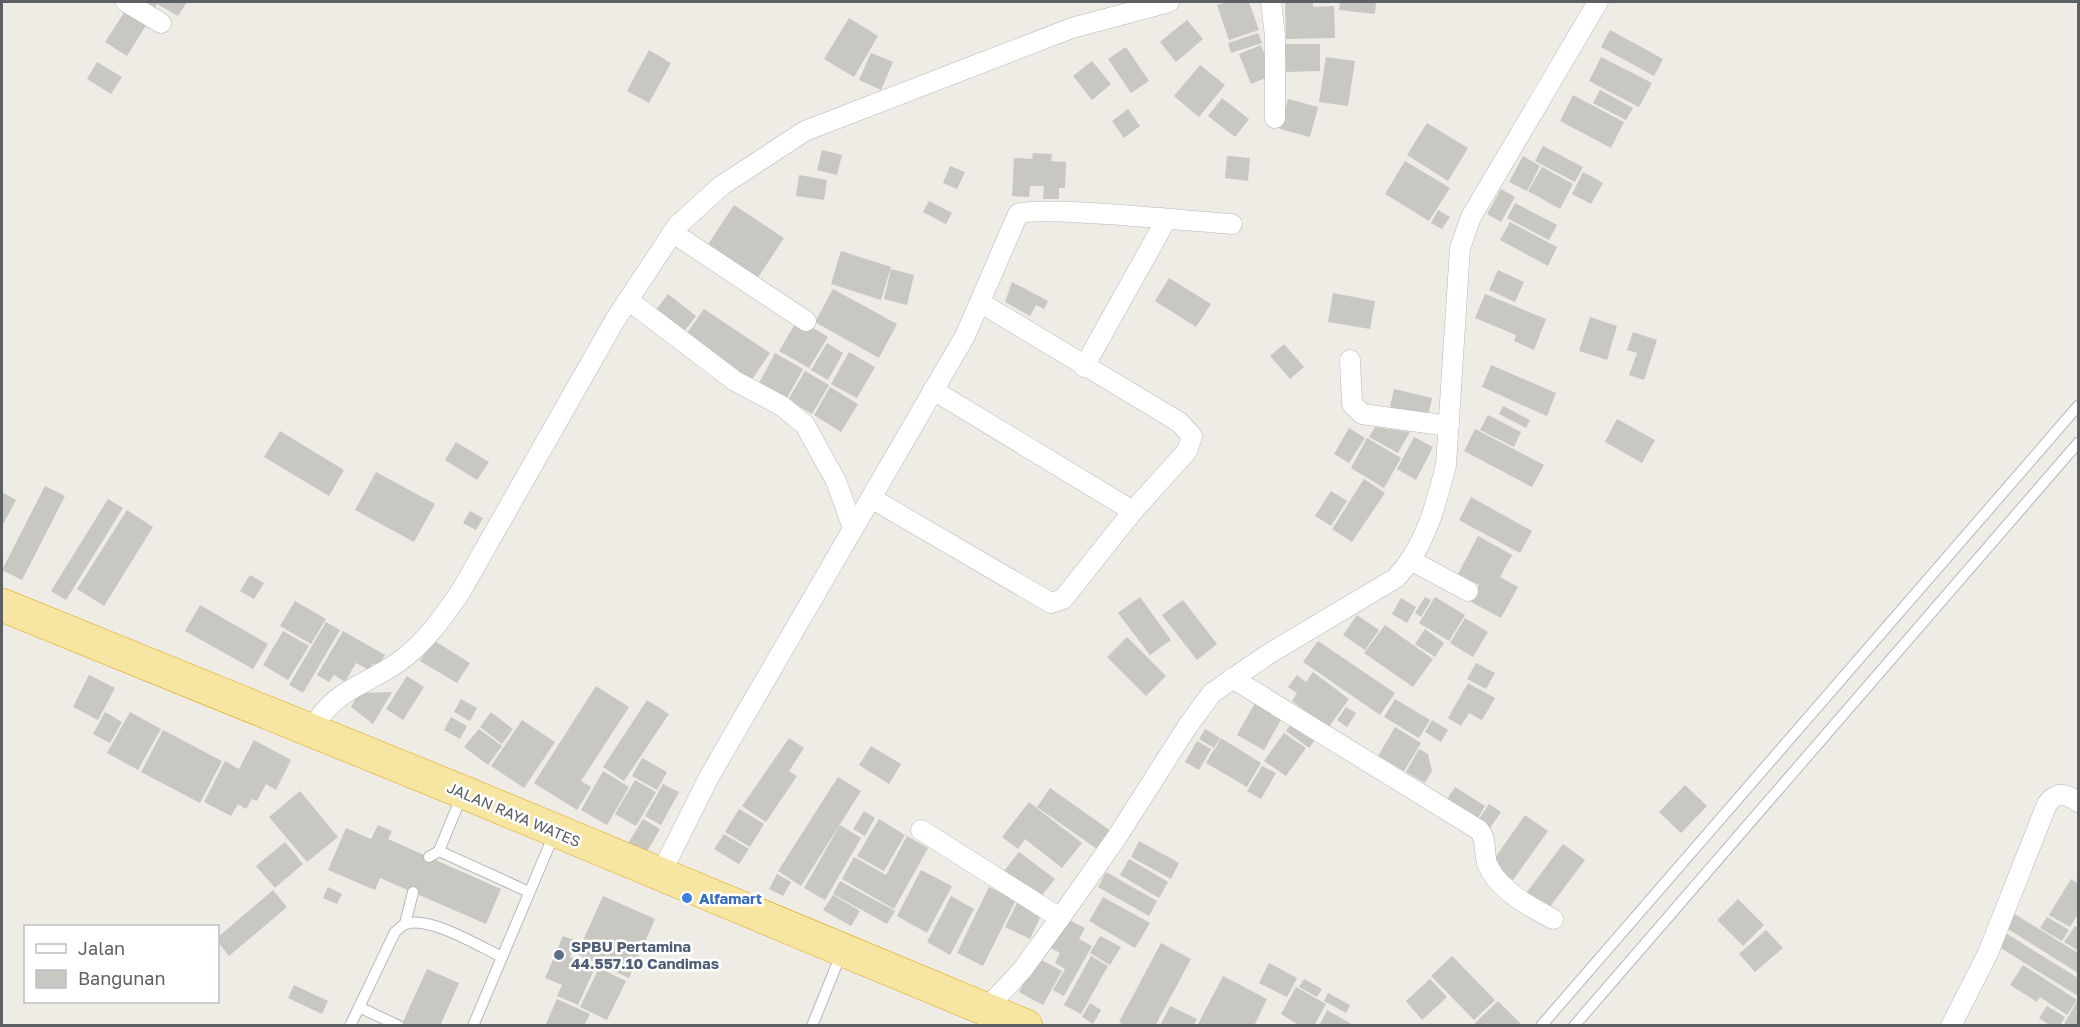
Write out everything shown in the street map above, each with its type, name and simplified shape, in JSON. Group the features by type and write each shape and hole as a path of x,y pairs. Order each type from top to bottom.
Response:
{"highway":[{"name":"JALAN RAYA WATES","path":"2,605 463,792 1026,1026"}],"street":[{"path":"126,2 161,23"},
{"path":"311,731 321,713 333,699 400,661 432,633 461,591 628,300 673,233 721,186 806,131 1072,28 1169,2"},
{"path":"1271,2 1275,36 1275,118"},
{"path":"986,1009 1023,969 1060,918 1117,837 1187,727 1212,693 1232,678 1396,578 1412,561 1437,499 1446,465 1460,248 1472,217 1598,2"},
{"path":"660,875 709,777 981,303 1014,220 1024,211 1232,224"},
{"path":"1084,367 1166,220"},
{"path":"673,233 806,321"},
{"path":"628,300 735,381 782,406 805,425 836,481 853,528"},
{"path":"871,498 1051,603 1063,598 1133,511 1187,451 1192,436 1179,422 981,303"},
{"path":"1350,360 1352,404 1362,414 1449,426"},
{"path":"933,390 1133,511"},
{"path":"1412,561 1468,591"},
{"path":"1232,678 1479,830 1484,839 1488,865 1503,884 1526,904 1553,920"},
{"path":"1952,1026 1988,952 2047,804 2056,795 2063,794 2079,802"},
{"path":"921,830 1060,918"}],"lane":[{"path":"1541,1026 2079,406"},
{"path":"1574,1026 2079,443"},
{"path":"429,857 439,851 463,792"},
{"path":"473,1026 555,831"},
{"path":"439,851 529,892"},
{"path":"405,924 413,892"},
{"path":"350,1026 395,932 405,924 423,922 435,926 502,957"},
{"path":"812,1026 843,951"},
{"path":"359,1007 399,1026"}],"building":[{"path":"130,2 187,2 178,16 157,4 151,14"},
{"path":"1228,2 1249,2 1259,30 1229,40 1217,5"},
{"path":"1285,2 1313,2 1313,7 1334,6 1335,38 1286,39"},
{"path":"1340,2 1376,2 1375,14 1339,10"},
{"path":"125,11 147,24 127,56 105,42"},
{"path":"849,18 878,36 854,77 824,59"},
{"path":"1187,20 1203,39 1176,62 1160,42"},
{"path":"1610,30 1663,59 1654,76 1601,47"},
{"path":"1258,33 1262,43 1231,53 1228,43"},
{"path":"1285,44 1320,44 1320,71 1286,72"},
{"path":"1261,45 1273,75 1251,84 1239,54"},
{"path":"1126,47 1149,81 1131,93 1108,59"},
{"path":"649,50 671,63 649,103 627,91"},
{"path":"871,53 893,62 881,90 859,80"},
{"path":"1326,57 1355,61 1348,106 1319,102"},
{"path":"1601,57 1652,83 1639,107 1589,81"},
{"path":"1092,61 1111,84 1092,100 1073,76"},
{"path":"97,62 122,77 111,94 87,79"},
{"path":"1200,65 1225,85 1199,117 1174,96"},
{"path":"1600,90 1633,108 1626,120 1593,103"},
{"path":"1573,95 1624,122 1611,148 1560,121"},
{"path":"1222,98 1249,119 1235,137 1208,116"},
{"path":"1288,99 1318,107 1310,137 1280,129"},
{"path":"1128,109 1140,126 1124,138 1112,121"},
{"path":"1427,123 1468,148 1448,181 1407,155"},
{"path":"1543,146 1583,167 1575,182 1535,161"},
{"path":"822,150 842,155 837,175 817,170"},
{"path":"1033,153 1052,154 1051,161 1066,162 1065,188 1059,188 1059,199 1043,199 1044,186 1030,186 1029,197 1012,196 1014,158 1032,159"},
{"path":"1227,156 1250,158 1248,181 1225,178"},
{"path":"1523,156 1540,166 1527,191 1509,182"},
{"path":"1405,161 1450,188 1429,221 1385,194"},
{"path":"950,166 965,172 957,189 943,183"},
{"path":"1542,167 1573,184 1560,209 1528,191"},
{"path":"1583,172 1603,183 1591,204 1572,194"},
{"path":"799,175 827,180 824,200 796,196"},
{"path":"1501,189 1515,197 1501,222 1487,214"},
{"path":"929,201 952,213 946,224 923,212"},
{"path":"1515,203 1557,225 1549,240 1507,218"},
{"path":"734,205 784,238 755,282 705,249"},
{"path":"1438,210 1450,217 1442,229 1431,223"},
{"path":"1510,222 1557,247 1548,266 1500,240"},
{"path":"841,251 891,267 881,300 831,284"},
{"path":"891,269 914,275 907,305 884,299"},
{"path":"1498,270 1524,282 1515,302 1489,290"},
{"path":"1169,278 1211,304 1196,327 1155,301"},
{"path":"1012,282 1048,301 1044,309 1036,305 1030,316 1005,302"},
{"path":"833,289 897,324 879,358 815,322"},
{"path":"1333,293 1375,301 1370,329 1328,322"},
{"path":"668,294 696,316 683,333 655,311"},
{"path":"1485,294 1546,319 1534,350 1514,341 1516,335 1475,318"},
{"path":"704,309 770,353 751,381 684,337"},
{"path":"1590,317 1617,326 1607,360 1579,351"},
{"path":"798,319 828,337 809,368 779,351"},
{"path":"1633,332 1657,340 1644,380 1629,375 1637,353 1627,350"},
{"path":"827,343 843,353 828,380 811,370"},
{"path":"1284,344 1304,367 1290,379 1270,356"},
{"path":"849,352 875,367 857,398 831,384"},
{"path":"775,353 803,369 787,398 759,383"},
{"path":"1491,365 1556,393 1547,416 1482,387"},
{"path":"805,371 829,385 812,414 788,400"},
{"path":"830,387 858,404 841,432 814,415"},
{"path":"1394,389 1432,398 1427,420 1389,411"},
{"path":"1503,406 1530,420 1526,428 1499,414"},
{"path":"1488,415 1521,432 1514,447 1480,430"},
{"path":"1617,419 1655,440 1642,463 1605,442"},
{"path":"1375,427 1410,432 1398,453 1369,437"},
{"path":"1349,428 1365,438 1349,463 1334,454"},
{"path":"1475,429 1544,465 1532,487 1464,451"},
{"path":"280,431 344,470 329,496 264,457"},
{"path":"1414,437 1433,447 1416,480 1397,469"},
{"path":"1367,438 1401,458 1384,488 1351,468"},
{"path":"456,442 489,462 477,480 445,460"},
{"path":"376,472 435,504 414,542 355,510"},
{"path":"1364,479 1385,493 1352,542 1332,529"},
{"path":"45,486 65,496 22,580 2,570"},
{"path":"1331,491 1347,501 1331,526 1315,516"},
{"path":"2,492 16,500 2,526"},
{"path":"1471,497 1532,531 1520,553 1459,520"},
{"path":"108,499 123,508 66,600 51,591"},
{"path":"127,510 153,527 104,606 77,589"},
{"path":"470,511 483,518 476,530 463,523"},
{"path":"1478,536 1512,555 1500,577 1518,587 1501,618 1471,602 1479,585 1458,574"},
{"path":"250,575 264,583 254,599 240,591"},
{"path":"1140,597 1171,640 1150,655 1118,613"},
{"path":"1425,597 1431,600 1421,617 1415,613"},
{"path":"1435,597 1465,615 1449,641 1419,623"},
{"path":"1401,598 1416,607 1407,623 1392,614"},
{"path":"1183,600 1217,644 1197,660 1162,615"},
{"path":"295,601 326,619 311,644 280,626"},
{"path":"200,605 268,644 253,669 185,631"},
{"path":"1357,615 1379,630 1365,650 1343,635"},
{"path":"1465,618 1488,632 1473,657 1450,643"},
{"path":"326,622 340,630 303,693 289,685"},
{"path":"1385,625 1433,659 1413,687 1364,653"},
{"path":"1425,629 1444,643 1435,657 1415,644"},
{"path":"283,631 309,646 288,680 263,665"},
{"path":"343,631 385,655 378,666 373,663 369,670 356,663 345,682 334,675 329,682 317,675"},
{"path":"1127,637 1166,676 1146,696 1107,657"},
{"path":"433,640 470,663 457,683 420,661"},
{"path":"1318,641 1395,693 1380,715 1303,662"},
{"path":"1476,663 1495,673 1486,689 1467,679"},
{"path":"1313,672 1349,699 1328,728 1292,701 1297,693 1288,687 1297,675 1306,682"},
{"path":"89,675 115,688 98,720 73,707"},
{"path":"407,676 424,687 403,720 386,709"},
{"path":"1468,683 1495,698 1482,720 1469,713 1461,726 1448,718"},
{"path":"596,686 629,707 581,781 591,787 577,810 534,783"},
{"path":"392,692 373,724 351,707 359,693"},
{"path":"461,699 477,708 470,721 454,712"},
{"path":"1395,699 1430,720 1419,738 1384,717"},
{"path":"647,700 669,714 624,781 603,767"},
{"path":"1255,703 1282,718 1264,750 1237,735"},
{"path":"1346,707 1356,713 1347,727 1337,720"},
{"path":"105,712 122,722 110,743 93,734"},
{"path":"130,712 161,729 138,770 107,753"},
{"path":"491,712 513,729 502,744 480,727"},
{"path":"451,717 467,726 460,739 444,730"},
{"path":"1294,719 1318,736 1309,748 1286,731"},
{"path":"522,720 555,742 524,788 491,766"},
{"path":"1432,720 1448,730 1441,742 1425,732"},
{"path":"1395,727 1421,743 1404,771 1378,756"},
{"path":"479,729 502,746 488,765 464,747"},
{"path":"1205,729 1220,738 1214,748 1199,739"},
{"path":"163,730 222,761 200,803 141,772"},
{"path":"1284,733 1306,748 1286,776 1264,761"},
{"path":"789,738 804,748 789,771 797,776 766,822 742,806"},
{"path":"1221,738 1261,763 1247,787 1206,763 1214,749 1221,753 1215,749"},
{"path":"254,740 291,760 276,790 266,784 257,801 252,799 246,809 238,804 231,816 204,802 225,761 239,769"},
{"path":"1197,741 1211,749 1199,770 1185,762"},
{"path":"871,746 901,764 889,784 859,765"},
{"path":"1419,749 1428,754 1432,771 1425,783 1406,772"},
{"path":"642,758 667,772 657,790 632,776"},
{"path":"1262,766 1276,773 1261,799 1247,791"},
{"path":"603,771 629,787 607,825 581,810"},
{"path":"838,777 861,791 801,886 778,871"},
{"path":"635,780 656,792 636,826 615,814"},
{"path":"663,784 679,792 661,825 645,816"},
{"path":"1685,785 1707,806 1681,833 1659,812"},
{"path":"1455,787 1485,806 1475,823 1444,804"},
{"path":"1050,788 1111,831 1097,849 1037,807"},
{"path":"300,791 338,837 307,862 269,817"},
{"path":"1029,802 1082,843 1062,868 1025,839 1018,849 1002,837"},
{"path":"1489,804 1501,812 1490,828 1478,820"},
{"path":"739,809 764,824 750,847 725,832"},
{"path":"864,811 875,818 865,836 853,829"},
{"path":"1525,815 1548,831 1513,880 1490,865"},
{"path":"643,819 660,829 645,855 627,845"},
{"path":"879,819 905,835 884,871 857,856"},
{"path":"378,825 392,831 388,839 501,889 486,924 380,878 375,890 328,870 346,828 371,839"},
{"path":"840,825 861,838 825,900 804,888"},
{"path":"724,834 749,849 739,864 714,849"},
{"path":"907,836 928,848 894,909 842,879 854,857 886,875"},
{"path":"1139,841 1179,863 1171,879 1131,857"},
{"path":"285,842 303,864 275,888 256,866"},
{"path":"1563,844 1585,860 1546,912 1524,896"},
{"path":"1019,852 1055,879 1039,899 1004,871"},
{"path":"1129,859 1168,882 1159,898 1120,875"},
{"path":"921,870 952,886 927,933 897,916"},
{"path":"1106,872 1157,901 1149,916 1098,887"},
{"path":"777,874 791,882 783,896 769,889"},
{"path":"2071,879 2078,884 2078,914 2070,927 2049,915"},
{"path":"840,881 895,911 887,924 833,894"},
{"path":"328,887 342,894 337,904 323,898"},
{"path":"989,887 1016,900 983,966 957,953"},
{"path":"273,890 287,907 229,956 219,943 219,936"},
{"path":"833,895 860,911 851,926 823,910"},
{"path":"603,896 655,919 629,978 577,954"},
{"path":"951,896 974,909 950,955 927,942"},
{"path":"1103,897 1150,923 1135,948 1089,921"},
{"path":"1738,899 1764,925 1743,946 1717,920"},
{"path":"1018,901 1042,913 1030,939 1005,927"},
{"path":"2013,913 2078,953 2078,973 2005,927"},
{"path":"2047,917 2069,930 2062,941 2040,928"},
{"path":"1067,919 1085,928 1079,939 1092,946 1064,996 1053,990 1065,969 1055,963 1060,953 1051,948"},
{"path":"2075,926 2078,928 2077,950 2064,942"},
{"path":"1766,930 1783,948 1755,972 1739,954"},
{"path":"2004,932 2078,978 2078,996 1996,945"},
{"path":"563,936 577,941 570,957 595,968 578,1005 557,996 562,985 545,978"},
{"path":"1100,936 1121,947 1110,965 1090,953"},
{"path":"1161,943 1191,959 1155,1026 1126,1026 1119,1022"},
{"path":"1091,956 1108,966 1081,1014 1064,1005"},
{"path":"1452,956 1495,1000 1474,1020 1431,976"},
{"path":"1038,958 1062,971 1043,1005 1019,992"},
{"path":"1269,963 1297,978 1287,997 1259,983"},
{"path":"2023,965 2077,1000 2067,1015 2040,997 2037,1002 2010,985"},
{"path":"599,968 626,981 607,1020 580,1007"},
{"path":"427,969 459,983 440,1026 406,1026 402,1024"},
{"path":"1223,976 1267,999 1254,1026 1197,1026"},
{"path":"1304,979 1322,989 1317,997 1299,987"},
{"path":"1430,979 1447,997 1422,1020 1406,1001"},
{"path":"294,985 328,1001 322,1014 288,998"},
{"path":"1296,987 1326,1004 1314,1026 1300,1026 1281,1014"},
{"path":"1328,993 1350,1005 1346,1013 1324,1001"},
{"path":"557,999 590,1014 584,1026 545,1026"},
{"path":"2078,1000 2078,1026 2063,1026"},
{"path":"1498,1001 1521,1024 1520,1026 1477,1026 1475,1023"},
{"path":"1090,1003 1101,1010 1093,1024 1082,1017"},
{"path":"1170,1006 1197,1019 1193,1026 1160,1026"},
{"path":"2047,1006 2065,1017 2060,1026 2051,1026 2039,1018"},
{"path":"1327,1010 1355,1026 1319,1026"}],"place":[{"name":"Alfamart","path":"687,898"},
{"name":"SPBU Pertamina 44.557.10 Candimas","path":"559,955"}]}
